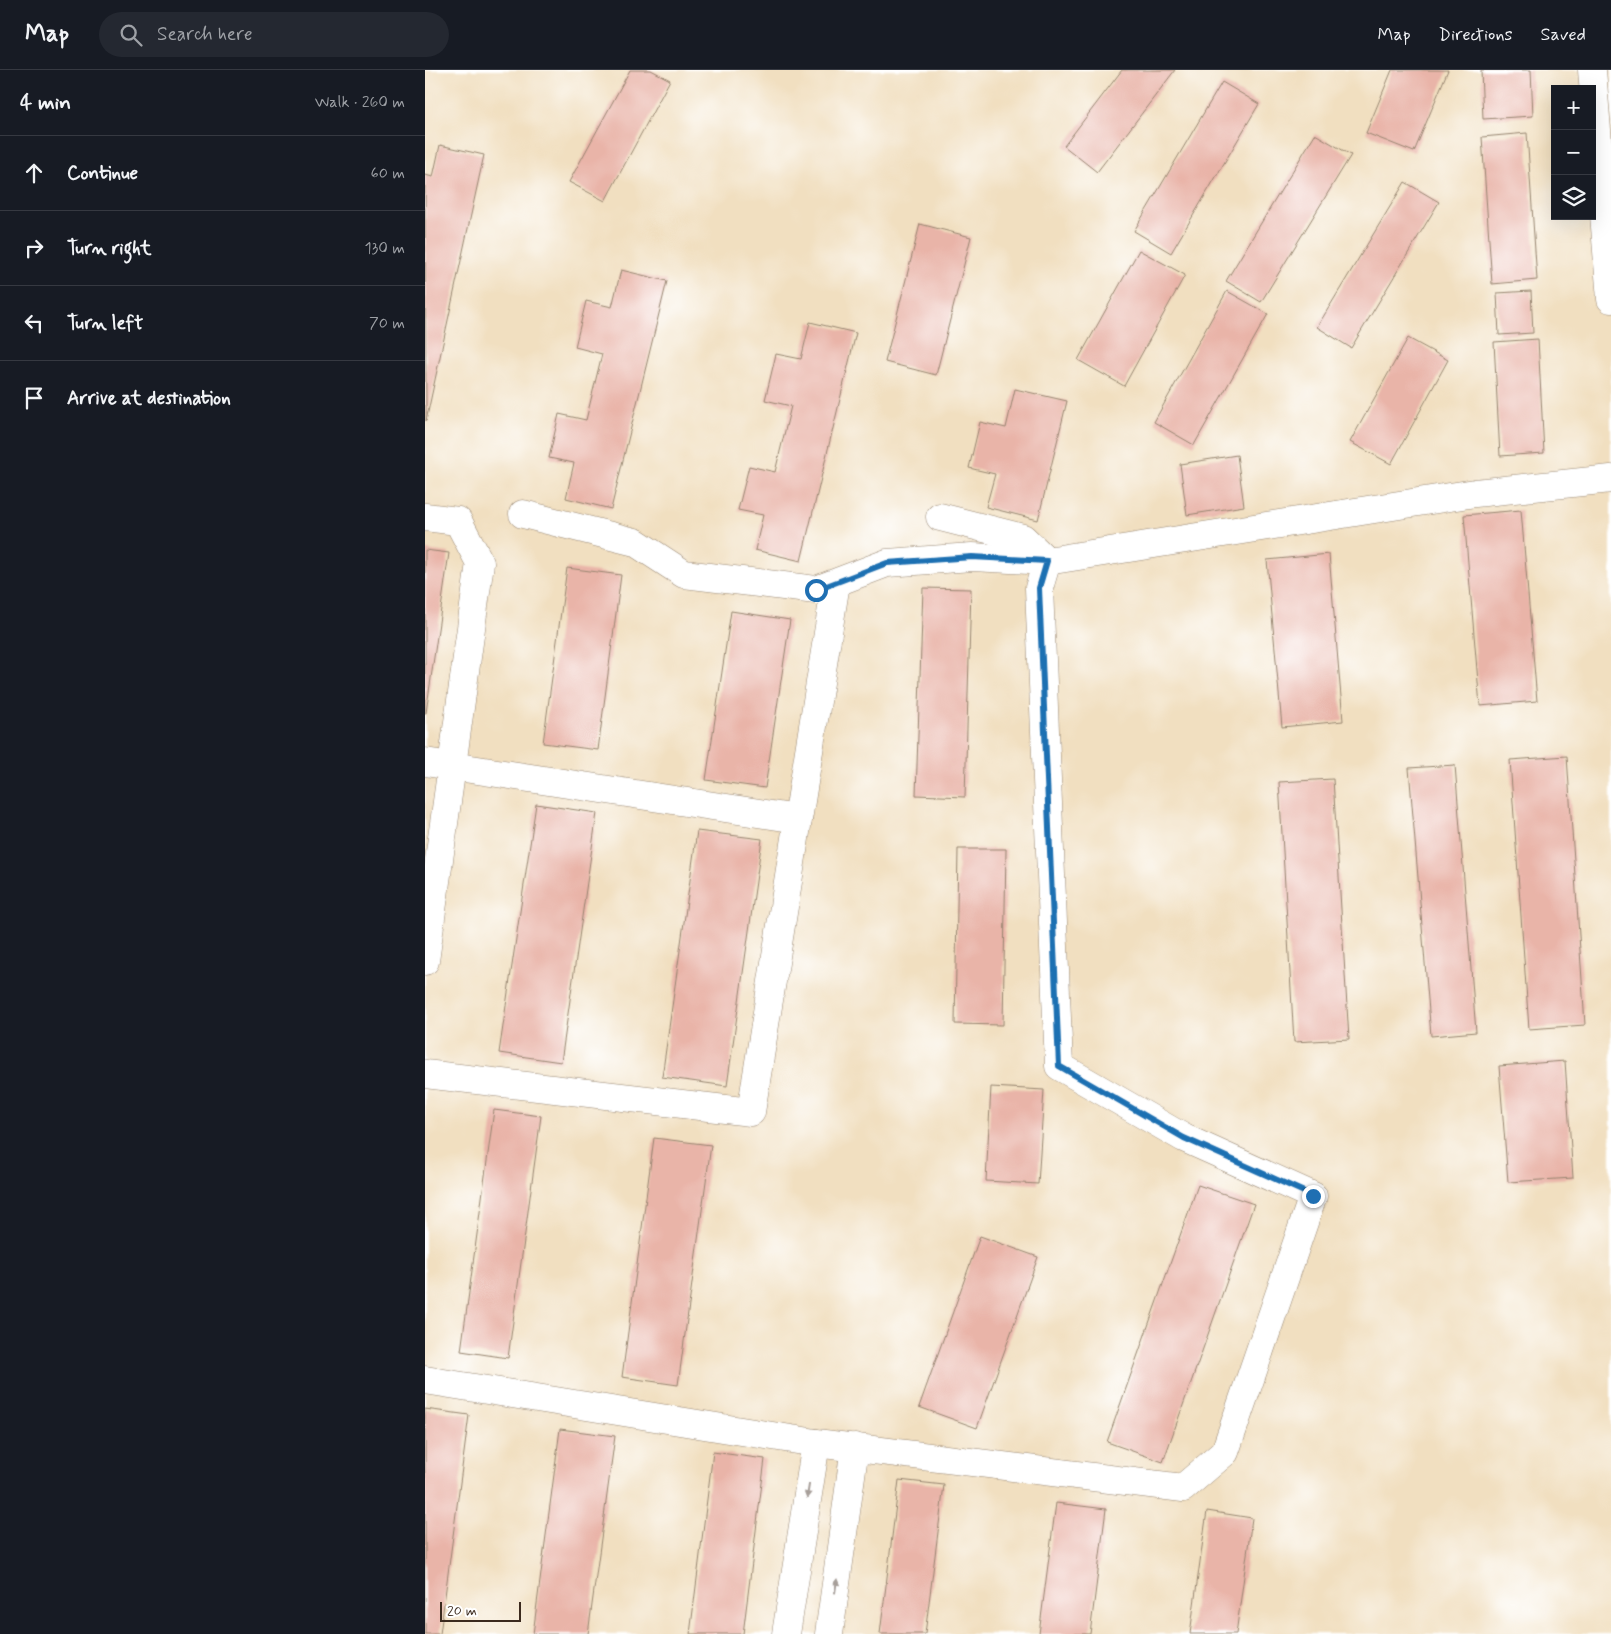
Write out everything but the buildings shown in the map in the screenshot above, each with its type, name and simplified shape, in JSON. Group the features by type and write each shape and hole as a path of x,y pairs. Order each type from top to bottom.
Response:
{"street":[{"path":"1592,70 1611,299"},
{"path":"523,514 635,542 684,574 816,590 887,563 972,557 1047,561 1475,493 1611,478"},
{"path":"425,517 458,521 480,563 425,961"},
{"path":"940,517 1023,538 1047,561"},
{"path":"425,1380 816,1443 1183,1488 1225,1452 1313,1196 1184,1138 1059,1066 1039,588 1047,561"},
{"path":"425,1074 751,1112 836,583"},
{"path":"425,762 798,819"},
{"path":"786,1634 816,1443"},
{"path":"829,1634 855,1447"}],"route":[{"path":"816,590 887,563 972,557 1047,561 1039,588 1059,1066 1184,1138 1313,1196"}]}
